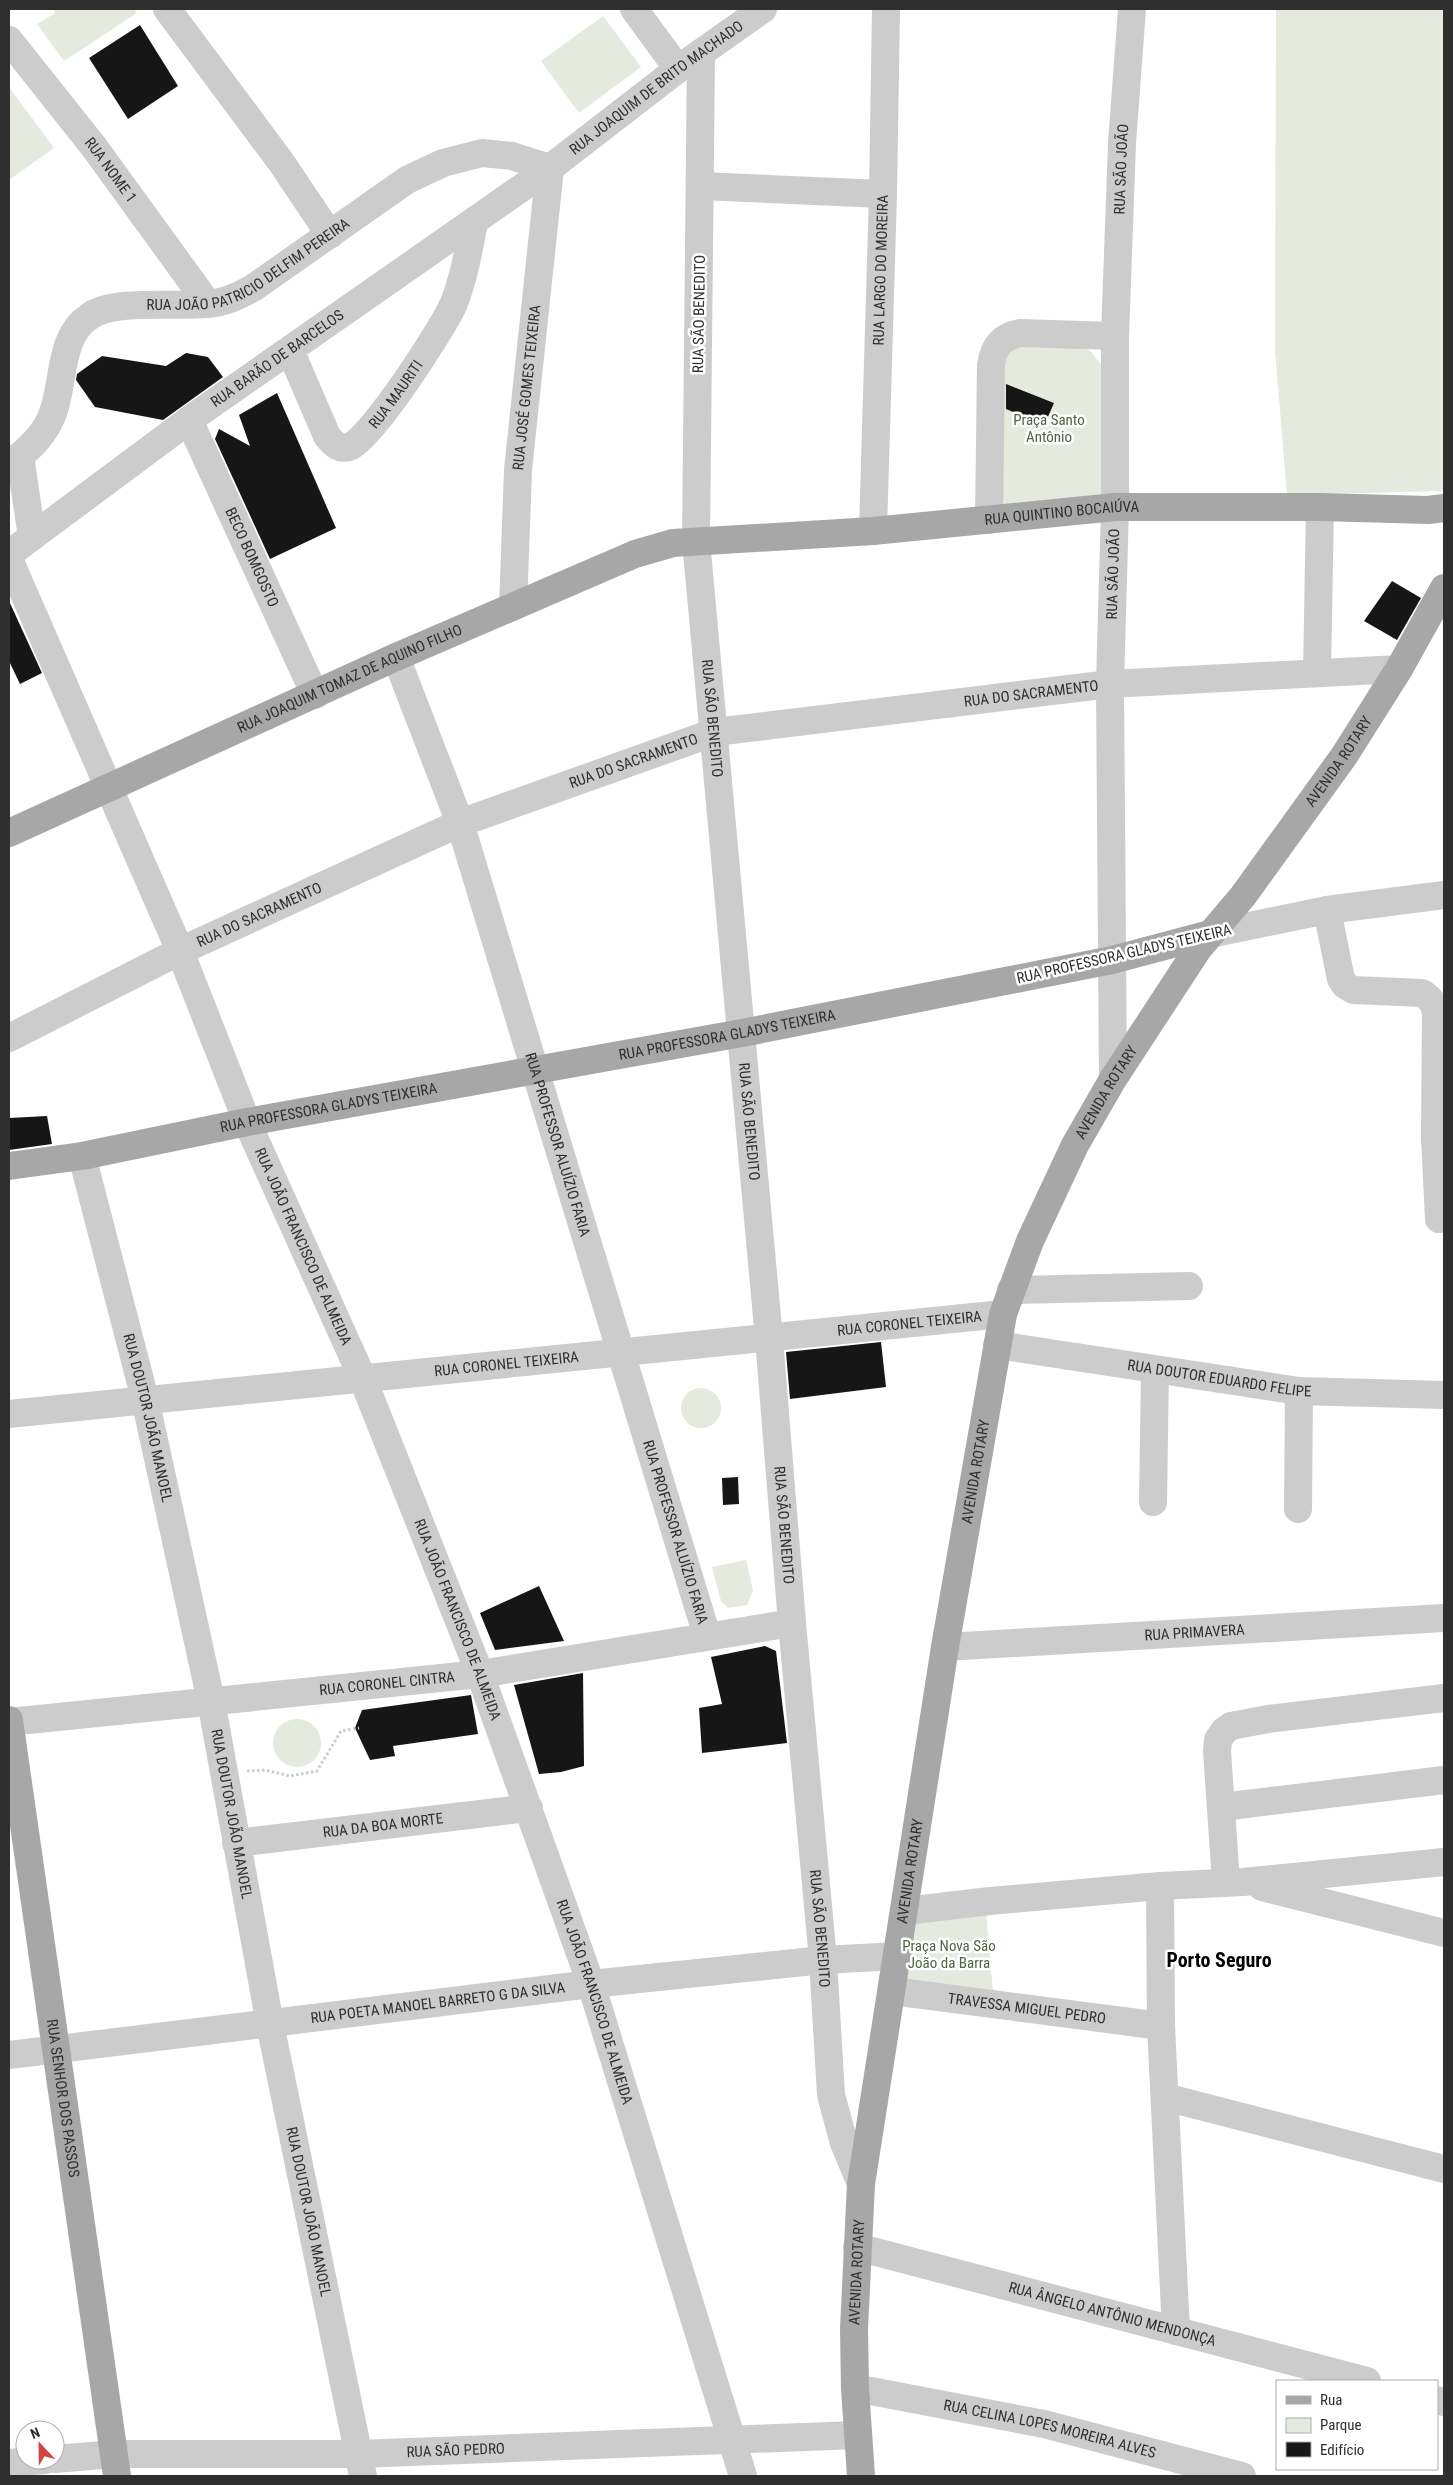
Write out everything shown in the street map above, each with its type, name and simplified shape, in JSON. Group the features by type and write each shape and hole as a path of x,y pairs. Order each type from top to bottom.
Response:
{"main road":[{"name":"RUA QUINTINO BOCAIÚVA","path":"696,541 874,531 1114,507 1320,507 1439,514"},
{"name":"RUA JOAQUIM TOMAZ DE AQUINO FILHO","path":"9,833 315,696 396,657 635,554 673,543 696,541"},
{"name":"AVENIDA ROTARY","path":"861,2476 855,2388 856,2246 861,2184 945,1647 997,1345 1007,1302 1030,1241 1075,1145 1112,1079 1144,1028 1210,934 1243,896 1344,756 1398,669 1444,588"},
{"name":"RUA PROFESSORA GLADYS TEIXEIRA","path":"9,1166 82,1156 247,1122 742,1033 1112,960 1210,934"},
{"name":"RUA SENHOR DOS PASSOS","path":"9,1722 115,2465"}],"street":[{"path":"167,9 281,162 330,235"},
{"path":"634,9 678,69"},
{"name":"RUA JOAQUIM DE BRITO MACHADO","path":"550,168 678,69 763,9"},
{"name":"RUA LARGO DO MOREIRA","path":"874,531 884,194 886,9"},
{"name":"RUA SÃO JOÃO","path":"1112,1079 1110,684 1115,336 1122,142 1132,9"},
{"name":"RUA NOME 1","path":"9,40 94,147 208,304"},
{"name":"RUA SÃO BENEDITO","path":"701,54 696,541 742,1033 792,1623 823,1960 831,2095 844,2143 861,2184"},
{"name":"RUA JOÃO PATRICIO DELFIM PEREIRA","path":"32,537 14,460 40,437 51,418 69,341 76,328 91,315 112,307 208,304 230,300 253,288 406,180 443,163 482,153 512,156 550,168"},
{"name":"RUA BARÃO DE BARCELOS","path":"9,554 189,420 550,168"},
{"name":"RUA JOSÉ GOMES TEIXEIRA","path":"513,607 518,470 550,168"},
{"path":"700,186 884,194"},
{"name":"RUA MAURITI","path":"290,350 327,436 335,445 342,448 358,443 415,368 441,330 454,302 467,259 474,222"},
{"path":"989,520 991,365 994,350 1000,341 1008,336 1020,333 1115,336"},
{"name":"BECO BOMGOSTO","path":"189,420 315,696"},
{"path":"1317,674 1320,507"},
{"name":"RUA JOÃO FRANCISCO DE ALMEIDA","path":"9,558 180,951 247,1122 362,1377 480,1674 530,1808 591,1984 743,2476"},
{"name":"RUA PROFESSOR ALUÍZIO FARIA","path":"396,657 460,823 707,1636"},
{"name":"RUA DO SACRAMENTO","path":"9,1038 180,951 460,823 715,732 1110,684 1398,669"},
{"name":"RUA PROFESSORA GLADYS TEIXEIRA","path":"1210,934 1327,910 1444,895"},
{"path":"1327,910 1338,970 1345,985 1353,990 1422,993 1430,998 1434,1005 1436,1013 1435,1138 1439,1219"},
{"name":"RUA DOUTOR JOÃO MANOEL","path":"82,1156 145,1400 211,1701 270,2024 361,2465"},
{"name":"RUA CORONEL TEIXEIRA","path":"9,1414 362,1377 769,1339 1007,1302 1189,1286"},
{"name":"RUA DOUTOR EDUARDO FELIPE","path":"997,1345 1299,1391 1444,1395"},
{"path":"1153,1502 1155,1370"},
{"path":"1298,1509 1299,1391"},
{"name":"RUA PRIMAVERA","path":"945,1647 1444,1618"},
{"name":"RUA CORONEL CINTRA","path":"9,1722 480,1674 792,1623"},
{"path":"1235,1882 1222,1807 1218,1740 1224,1731 1231,1726 1444,1698"},
{"path":"1222,1807 1444,1780"},
{"name":"RUA DA BOA MORTE","path":"236,1844 530,1808"},
{"path":"905,1911 1160,1886 1235,1882 1444,1862"},
{"path":"1235,1882 1444,1934"},
{"path":"1160,1886 1161,2026 1176,2331"},
{"name":"RUA POETA MANOEL BARRETO G DA SILVA","path":"9,2055 591,1984 823,1960 898,1956"},
{"name":"TRAVESSA MIGUEL PEDRO","path":"892,1991 1161,2026"},
{"path":"1165,2097 1444,2169"},
{"name":"RUA ÂNGELO ANTÔNIO MENDONÇA","path":"856,2246 1363,2380"},
{"name":"RUA CELINA LOPES MOREIRA ALVES","path":"855,2388 1044,2424 1242,2476"},
{"name":"RUA SÃO PEDRO","path":"65,2460 115,2465 361,2465 732,2441 858,2435"}],"path":[{"path":"224,1774 265,1770 290,1776 317,1771 341,1731 359,1728"}],"green space":[{"path":"54,9 134,9 137,13 64,61 37,24 55,13"},
{"path":"1276,9 1444,9 1444,491 1287,495 1275,350"},
{"path":"603,16 641,67 579,113 541,61"},
{"path":"9,87 54,148 9,180"},
{"name":"Praça Santo Antônio","path":"1018,347 1087,347 1104,368 1101,500 1003,510 1001,356"},
{"path":"701,1388 715,1394 721,1408 715,1422 701,1428 687,1422 681,1408 687,1394"},
{"path":"746,1560 753,1591 747,1605 728,1608 721,1601 712,1567"},
{"path":"292,1719 302,1719 314,1726 321,1738 321,1748 314,1760 302,1767 292,1767 284,1763 277,1756 273,1748 273,1738 277,1730 284,1723"},
{"name":"Praça Nova São João da Barra","path":"986,1911 994,2004 894,1988 905,1919"}],"building":[{"path":"140,25 178,86 128,119 89,58"},
{"path":"186,353 208,357 223,377 163,420 95,407 76,380 77,374 102,356 166,366"},
{"path":"1006,384 1054,403 1047,419 1035,421 1006,409"},
{"path":"277,393 336,528 270,559 215,439 219,429 250,446 239,415"},
{"path":"1392,581 1421,598 1397,640 1364,621"},
{"path":"9,601 42,673 20,684 9,661"},
{"path":"47,1116 52,1144 9,1150 9,1118"},
{"path":"881,1342 886,1387 790,1399 786,1352"},
{"path":"738,1477 739,1504 723,1505 722,1478"},
{"path":"539,1586 564,1641 495,1650 480,1613"},
{"path":"765,1646 776,1651 787,1743 702,1753 699,1708 722,1704 711,1657"},
{"path":"583,1673 584,1766 561,1772 539,1774 514,1685"},
{"path":"471,1695 478,1734 393,1746 395,1756 370,1760 355,1728 362,1710"}],"district":[{"name":"Porto Seguro","path":"1219,1960"}]}
